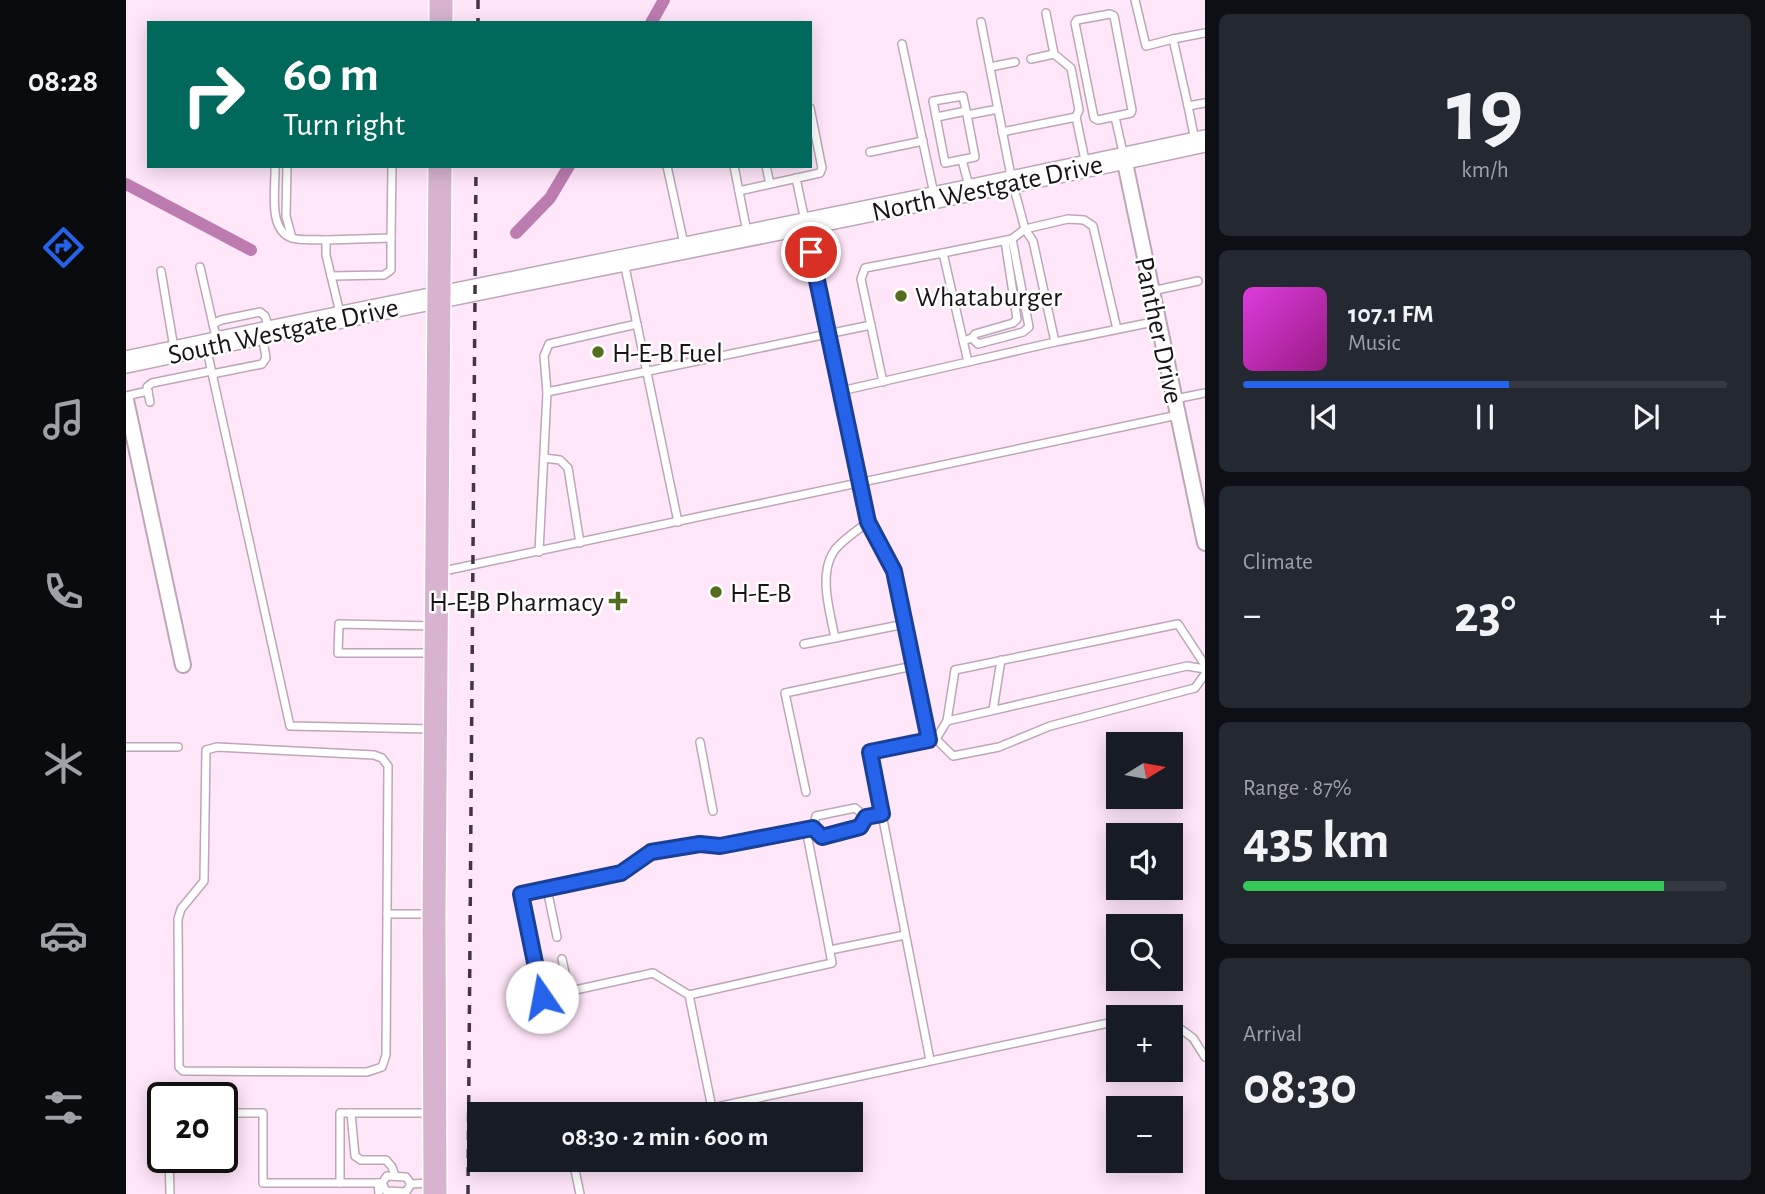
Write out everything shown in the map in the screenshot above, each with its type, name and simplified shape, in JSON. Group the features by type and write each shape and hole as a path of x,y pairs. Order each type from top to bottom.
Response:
{"main road":[{"path":"441,0 441,21"},
{"path":"435,1189 434,914 440,168"}],"street":[{"name":"North Westgate Drive","path":"439,297 624,262 1200,142"},
{"name":"Panther Drive","path":"1124,158 1205,543"},
{"name":"South Westgate Drive","path":"126,362 174,352 212,338 266,332 439,297"},
{"path":"126,398 183,665"}],"lane":[{"path":"1135,0 1146,46 1205,33"},
{"path":"1046,13 1054,54 1071,68 1079,110 1076,117 1086,166"},
{"path":"1110,13 1114,16 1132,110 1131,113 1115,117 1098,120 1094,118 1075,23 1077,20 1110,13"},
{"path":"981,22 1012,181 1026,229 1033,242 1055,342"},
{"path":"1173,39 1188,106 1200,142"},
{"path":"902,44 935,197"},
{"path":"1031,59 1054,54"},
{"path":"990,67 1014,62"},
{"path":"963,96 975,157 945,163 937,117 933,101 963,96"},
{"path":"1188,106 1205,103"},
{"path":"937,117 998,109"},
{"path":"1002,132 1076,117"},
{"path":"1115,117 1124,158"},
{"path":"739,191 820,173 822,168 812,118"},
{"path":"870,152 923,141"},
{"path":"962,160 970,190"},
{"path":"275,168 276,219 279,230 292,238 391,238"},
{"path":"287,168 286,216 292,238"},
{"path":"331,276 384,275 391,270 392,168"},
{"path":"667,168 685,249"},
{"path":"734,168 748,236"},
{"path":"766,168 770,184"},
{"path":"796,178 868,522 894,571 913,666 933,739 953,756 999,747 1050,726 1195,688 1205,670"},
{"path":"883,382 861,279 865,268 1008,240 1026,229 1076,218 1093,226 1117,329"},
{"path":"326,240 326,255 341,317"},
{"path":"968,340 978,344 1023,332 1029,327 1008,240"},
{"path":"968,340 975,334 1013,323 1017,319 1008,240"},
{"path":"943,253 968,340 968,362"},
{"path":"624,262 678,522"},
{"path":"200,267 212,338 212,373 290,726 436,729"},
{"path":"161,271 174,352"},
{"path":"1152,290 1198,281"},
{"path":"841,391 1158,321"},
{"path":"539,552 547,392 544,356 549,344 637,324"},
{"path":"547,392 871,325"},
{"path":"150,402 147,387 152,383 262,364 266,358 266,332"},
{"path":"126,398 148,391"},
{"path":"1175,400 1205,393"},
{"path":"438,573 1178,415"},
{"path":"544,458 560,460 568,468 580,543"},
{"path":"835,638 827,597 827,570 835,550 868,522"},
{"path":"437,626 339,624 338,653 437,653"},
{"path":"804,644 905,624"},
{"path":"930,1060 870,752 933,739 947,720 955,670 1178,624 1205,670"},
{"path":"993,710 1001,660"},
{"path":"806,792 785,693 913,666"},
{"path":"947,720 1187,666 1205,670"},
{"path":"700,742 713,811"},
{"path":"126,747 178,747"},
{"path":"217,747 382,758 388,766 387,914 386,1055 382,1067 367,1072 183,1071 179,1067 178,919 181,909 204,881 206,750 217,747"},
{"path":"866,817 855,808 816,816 810,829 832,963 689,995 653,973 542,997 521,894 621,873 651,852 700,844 720,846 810,829 822,837 860,827 866,817 882,814"},
{"path":"547,889 557,937"},
{"path":"387,914 434,914"},
{"path":"830,950 905,934"},
{"path":"562,959 569,991"},
{"path":"689,995 711,1102"},
{"path":"739,1102 1106,1023"},
{"path":"1183,1031 1192,1038 1205,1057"},
{"path":"238,1113 263,1113 263,1183 380,1183"},
{"path":"340,1183 340,1113 435,1113"},
{"path":"351,1113 355,1156 361,1160 386,1160 392,1167 394,1177"},
{"path":"575,1172 580,1194"},
{"path":"169,1173 170,1194"},
{"path":"379,1194 380,1183 387,1176 406,1177 411,1184 435,1189"},
{"path":"380,1183 386,1192 406,1192 411,1184"}],"waterway":[{"path":"652,21 664,0"},
{"path":"516,233 550,198 568,168"},
{"path":"126,184 251,250"}],"railway":[{"path":"478,0 478,21"},
{"path":"468,1194 476,168"}],"place":[{"name":"Whataburger","path":"901,296"},
{"name":"H-E-B Fuel","path":"598,352"},
{"name":"H-E-B","path":"716,592"},
{"name":"H-E-B Pharmacy","path":"618,601"}],"route":[{"path":"542,997 521,894 621,873 651,852 700,844 720,846 813,828 822,837 860,827 866,817 882,814 870,752 929,740 894,571 868,522 811,252"}]}
